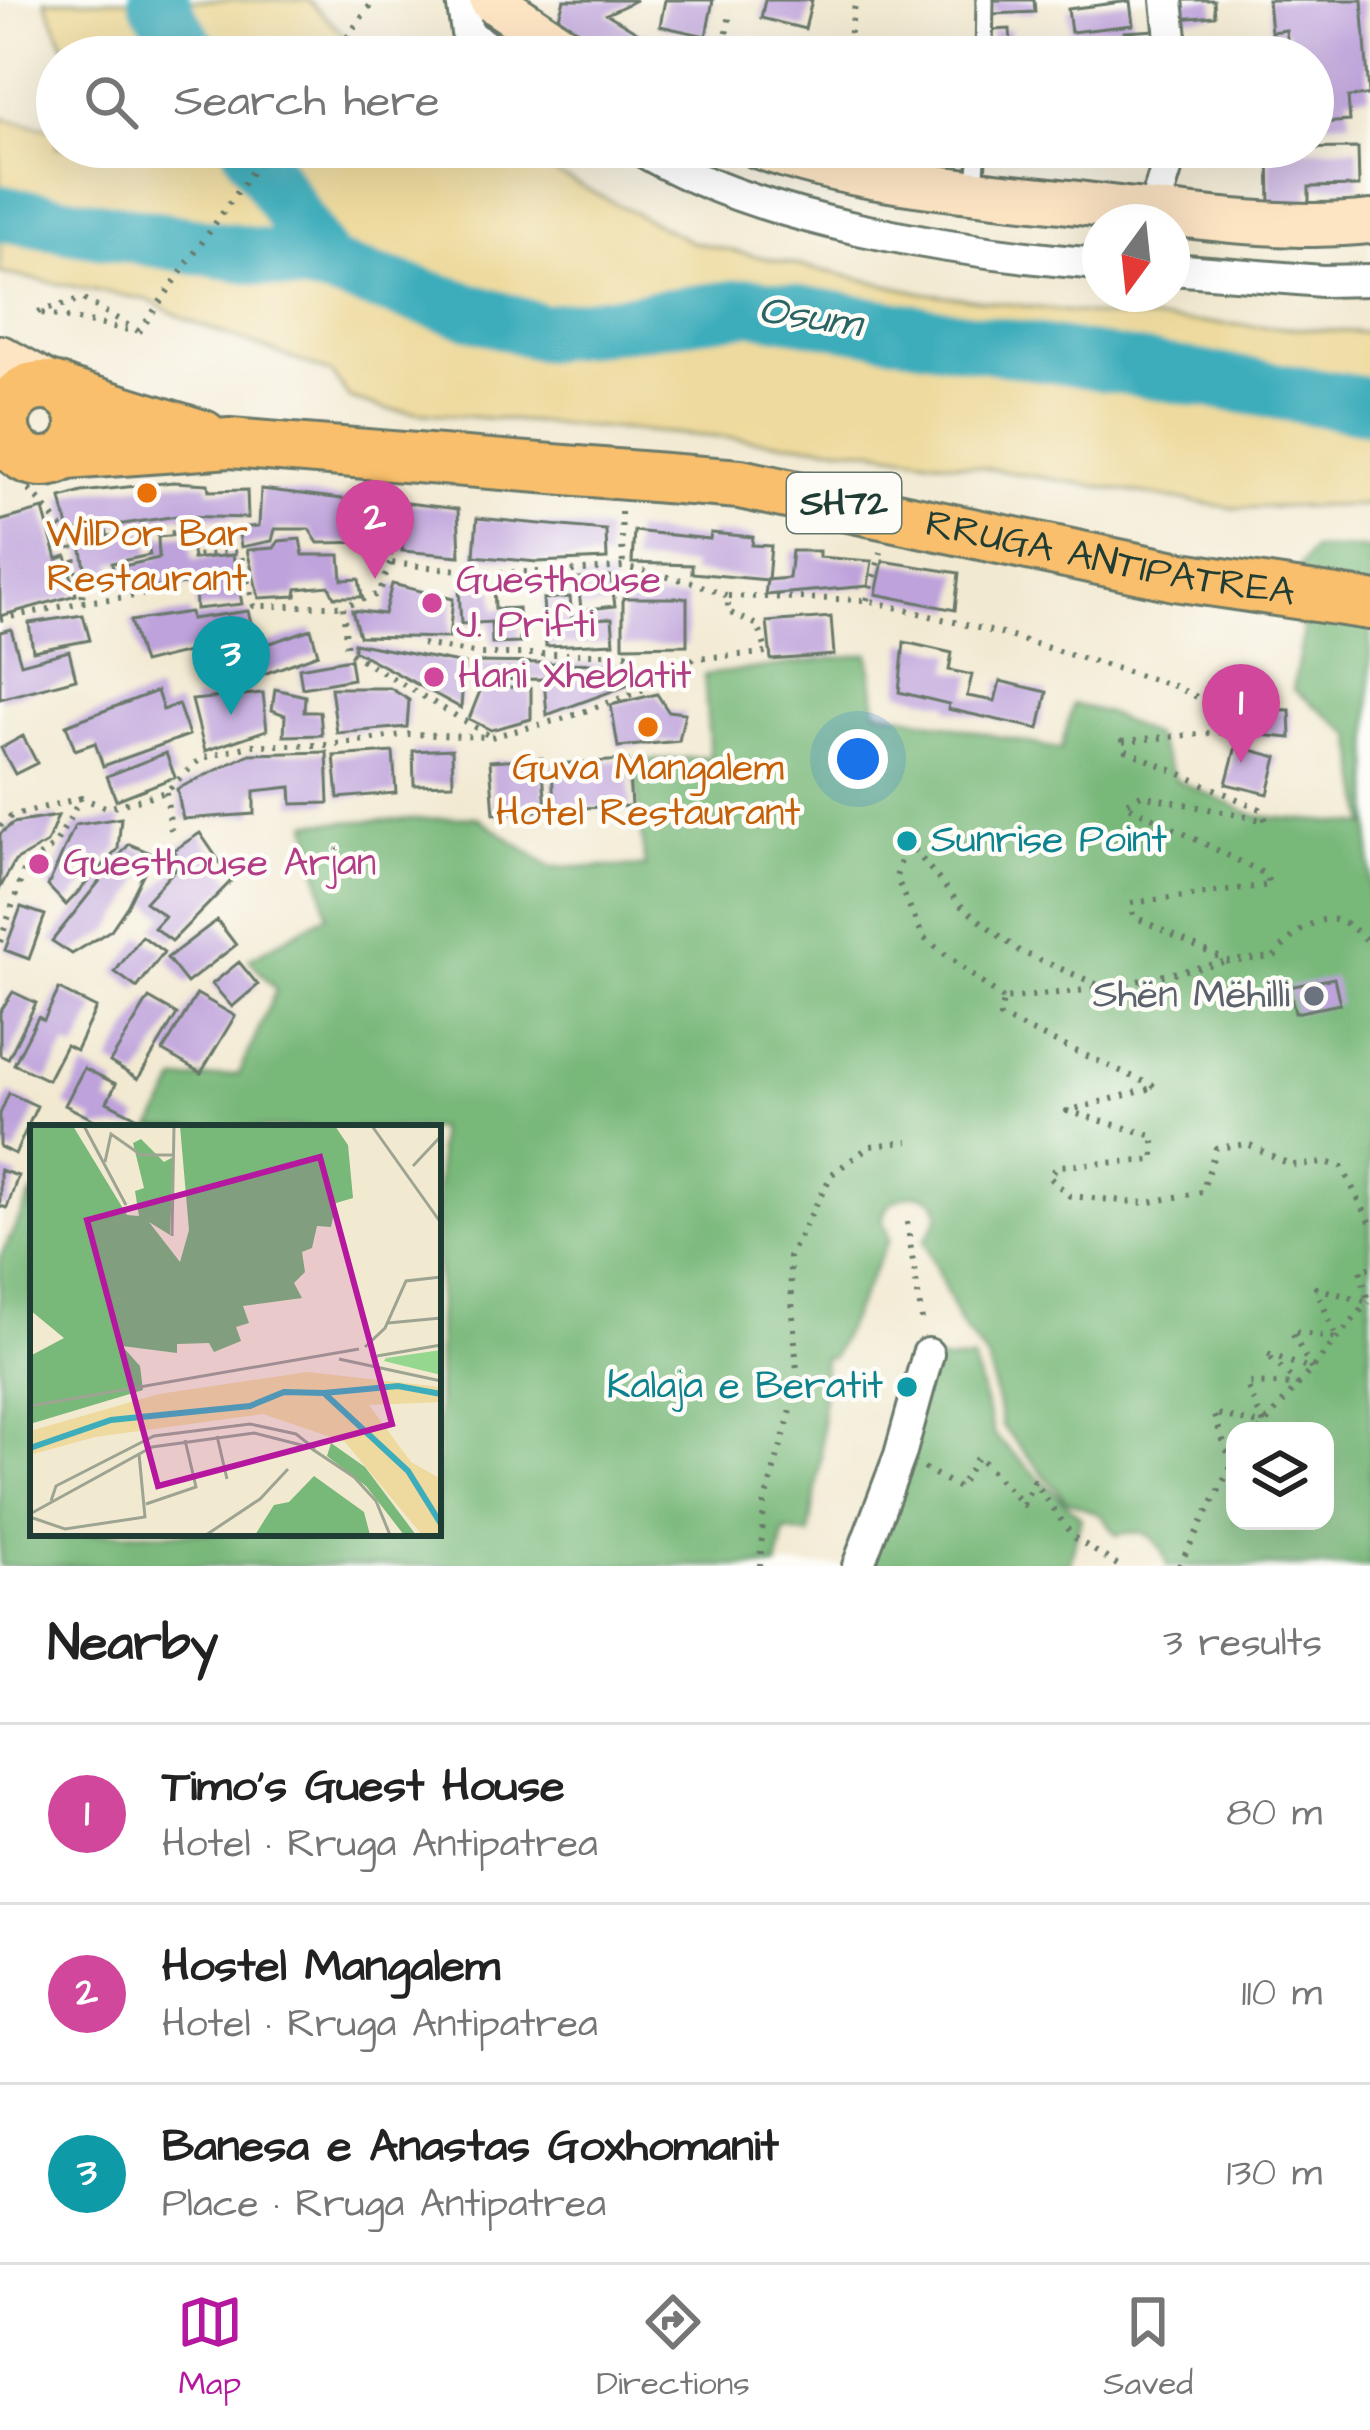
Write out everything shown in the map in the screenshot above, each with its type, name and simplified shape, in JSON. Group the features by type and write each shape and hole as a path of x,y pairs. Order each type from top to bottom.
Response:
{"main road":[{"name":"SH72","path":"28,467 7,438 2,419 29,388 53,387 230,443"},
{"path":"28,467 75,446 81,423 73,400 64,392"},
{"name":"RRUGA ANTIPATREA","path":"28,467 230,443 740,484 1175,576 1370,605"}],"street":[{"path":"462,0 471,36"},
{"path":"1167,0 1171,36"},
{"path":"508,4 550,36"},
{"path":"675,168 773,206 889,235 1082,262"},
{"path":"844,168 884,178 1089,204"},
{"path":"1156,204 1167,168"},
{"path":"1190,215 1320,225 1370,222"},
{"path":"1190,270 1370,280"},
{"path":"0,357 64,392"},
{"path":"858,1566 900,1455 928,1354"}],"lane":[{"path":"984,36 985,0"},
{"path":"975,190 977,168"}],"path":[{"path":"348,36 374,0"},
{"path":"849,36 856,0"},
{"path":"726,36 730,14"},
{"path":"139,332 254,168"},
{"path":"83,299 139,332 99,324 38,312 83,299"},
{"path":"70,539 155,526 157,534 193,532 196,556 240,552 254,606 343,606 379,594 390,563 388,454"},
{"path":"28,467 41,502 70,539 84,602"},
{"path":"867,600 891,514"},
{"path":"622,529 623,567"},
{"path":"390,563 479,572 623,567 691,582 728,596 867,600 1002,634 1174,686 1228,712 1222,732 1123,741 1126,750 1260,809 1266,821 1141,795 1125,804 1264,874 1270,885 1131,903 1133,916 1227,961"},
{"path":"0,619 143,595"},
{"path":"0,826 11,816 81,798 107,808 166,792 200,759 253,745 328,745 410,734 491,737 566,718 656,683 695,658 766,652 758,626 728,612 728,596"},
{"path":"343,606 347,651 491,737"},
{"path":"422,644 480,655 626,655 656,683"},
{"path":"166,792 171,830"},
{"path":"0,942 25,868 55,845 81,798"},
{"path":"1105,988 1018,951 960,905 907,842 896,877 924,938 1003,999 1105,988 1227,961 1274,957 1293,933 1319,922 1343,921 1370,942"},
{"path":"1003,999 1000,1017 1156,1087 1066,1111 1154,1136 1154,1160 1058,1166 1049,1177 1070,1196 1145,1203 1202,1192 1216,1148 1248,1144 1291,1165 1329,1163 1342,1168 1370,1222"},
{"path":"760,1566 764,1504 798,1386 789,1257 832,1174 870,1145 908,1142"},
{"path":"907,1222 928,1354"},
{"path":"1369,1301 1360,1269 1370,1268"},
{"path":"1337,1339 1316,1288 1369,1301"},
{"path":"1267,1422 1369,1301"},
{"path":"1312,1370 1291,1331 1337,1339"},
{"path":"1260,1422 1246,1383 1298,1385 1266,1354 1312,1370"},
{"path":"1226,1445 1213,1413 1242,1422"},
{"path":"900,1455 959,1488 978,1456 1023,1505 1034,1481 1073,1537 1119,1566"},
{"path":"1179,1566 1226,1475"}],"green space":[{"path":"1313,549 1370,549 1370,1566 1167,1566 1150,1537 1117,1535 1102,1516 1066,1500 1002,1426 988,1360 961,1325 924,1241 938,1215 936,1205 930,1198 911,1195 891,1203 885,1211 889,1239 832,1358 824,1357 821,1457 809,1535 785,1530 777,1566 0,1566 0,1257 30,1198 30,1536 441,1536 441,1125 154,1125 177,1081 239,1074 276,990 249,959 327,915 308,823 477,817 551,867 645,867 634,761 710,757 704,675 869,654 876,710 1061,750 1073,704 1107,713 1154,736 1176,780 1257,816 1367,825 1353,735 1293,689 1303,635 1295,573"},
{"path":"973,1360 994,1435 1081,1518 1069,1566 866,1566 934,1361"}],"sand":[{"path":"45,0 308,0 345,36 60,36"},
{"path":"0,118 36,126 36,168 546,168 692,242 924,293 1111,317 1370,333 1370,505 1232,508 872,450 389,410 349,398 332,373 187,320 148,300 0,273"}],"building":[{"path":"564,0 637,0 607,14 642,35 584,36 558,20"},
{"path":"665,0 713,0 706,36 660,26"},
{"path":"765,0 812,0 805,29 761,18"},
{"path":"992,0 1034,0 1035,12 993,14"},
{"path":"1178,0 1214,0 1215,16 1179,19"},
{"path":"1268,0 1362,0 1369,95 1348,97 1350,121 1334,122 1334,36 1271,32"},
{"path":"1130,1 1133,25 1071,32 1068,9"},
{"path":"1010,29 1010,36 992,36 992,30"},
{"path":"1156,30 1156,36 1124,36 1124,32"},
{"path":"1334,148 1358,148 1359,186 1309,187 1309,205 1270,205 1269,168 1334,168"},
{"path":"173,482 208,484 209,491 247,490 248,518 177,516 69,532 61,498"},
{"path":"261,489 384,504 382,542 318,543 309,529 275,529 272,541 241,547 238,528 259,526"},
{"path":"407,503 458,509 460,556 402,551"},
{"path":"43,509 57,559 66,556 76,595 0,616 0,521"},
{"path":"477,518 606,530 607,559 537,562 474,556"},
{"path":"634,531 710,539 711,533 753,537 752,545 771,546 768,580 692,573 692,565 632,563"},
{"path":"146,532 150,555 112,563 114,575 87,579 80,539"},
{"path":"190,534 193,559 233,555 242,604 196,609 195,583 129,590 124,566 159,558 158,537"},
{"path":"300,539 303,555 340,555 342,580 359,579 362,597 334,597 329,586 297,589 296,596 259,598 247,550"},
{"path":"792,551 872,561 868,586 765,595 767,580 789,578"},
{"path":"883,561 959,573 955,610 876,594"},
{"path":"611,576 615,606 581,610 578,579"},
{"path":"392,584 453,599 449,638 359,636 352,610 384,614"},
{"path":"494,586 495,609 518,608 520,643 492,644 491,622 461,624 459,588"},
{"path":"570,597 572,620 612,618 614,643 546,646 543,599"},
{"path":"623,598 687,598 687,645 623,646"},
{"path":"248,611 255,638 208,659 204,648 143,663 130,621 190,612 191,619"},
{"path":"83,615 90,640 33,651 29,623"},
{"path":"831,617 834,655 771,660 767,622"},
{"path":"11,629 21,664 69,651 76,679 0,699 0,632"},
{"path":"311,629 318,654 242,682 230,657"},
{"path":"904,642 952,653 949,670 972,675 967,696 995,701 1000,681 1047,692 1039,729 948,709 949,704 899,692"},
{"path":"354,643 464,664 461,708 354,650"},
{"path":"350,659 353,679 302,688 299,668"},
{"path":"476,662 622,664 640,681 547,715 544,679 476,680"},
{"path":"482,686 531,688 531,719 491,730 469,719"},
{"path":"331,688 390,688 409,700 407,727 337,733"},
{"path":"275,689 305,696 304,712 320,712 322,735 284,736 285,715 272,710"},
{"path":"157,691 163,710 178,704 189,735 103,766 95,743 75,750 66,725"},
{"path":"263,693 267,730 205,751 192,700"},
{"name":"Guva Mangalem Hotel Restaurant","path":"657,694 668,711 685,713 679,741 618,747 611,705"},
{"path":"1249,709 1290,710 1291,738 1250,734"},
{"path":"23,736 37,763 15,774 1,748"},
{"path":"1236,746 1277,757 1268,794 1226,784"},
{"path":"452,749 453,784 414,785 413,751"},
{"path":"327,752 329,803 292,804 291,787 254,791 254,814 183,819 177,789 250,754"},
{"path":"393,752 396,793 338,798 334,756"},
{"path":"166,753 175,777 116,800 107,776"},
{"path":"542,758 546,810 494,814 490,761"},
{"path":"628,760 631,806 554,809 552,764"},
{"path":"58,816 47,843 15,861 0,888 0,834 13,823"},
{"path":"121,818 118,849 66,905 48,886 75,825"},
{"path":"200,833 232,880 172,941 154,928 165,916 145,902 181,863 174,850"},
{"path":"129,844 153,854 128,905 111,930 72,954 52,941"},
{"path":"21,907 45,915 29,959 5,950"},
{"path":"217,920 236,945 187,983 167,958"},
{"path":"142,936 164,952 137,988 115,972"},
{"path":"239,962 258,985 232,1007 212,984"},
{"name":"Shën Mëhilli","path":"1334,978 1340,1004 1295,1013 1289,987"},
{"path":"59,989 96,1008 76,1050 66,1045 48,1080 14,1064 38,1017 44,1020"},
{"path":"13,992 36,1003 8,1059 0,1055 0,1012"},
{"path":"197,994 235,1016 201,1073 163,1051"},
{"path":"149,998 177,1014 138,1079 110,1062"},
{"path":"84,1068 116,1084 107,1102 138,1118 134,1125 92,1125 94,1120 65,1105"},
{"path":"9,1093 37,1106 15,1154 0,1147 0,1114"},
{"path":"0,1170 18,1176 7,1208 0,1206"}],"waterway":[{"name":"Osum","path":"157,0 180,36"},
{"name":"Osum","path":"263,168 327,268 544,333 751,306 1370,406"},
{"path":"0,213 327,268"}],"place":[{"name":"WilDor Bar Restaurant","path":"147,493"},
{"name":"Hostel Mangalem","path":"375,579"},
{"name":"Guesthouse J. Prifti","path":"432,603"},
{"name":"Hani Xheblatit","path":"434,677"},
{"name":"Banesa e Anastas Goxhomanit","path":"231,715"},
{"name":"Guva Mangalem Hotel Restaurant","path":"648,727"},
{"name":"Timo's Guest House","path":"1241,763"},
{"name":"Sunrise Point","path":"907,841"},
{"name":"Guesthouse Arjan","path":"39,864"},
{"name":"Shën Mëhilli","path":"1314,996"},
{"name":"Kalaja e Beratit","path":"907,1387"}]}
